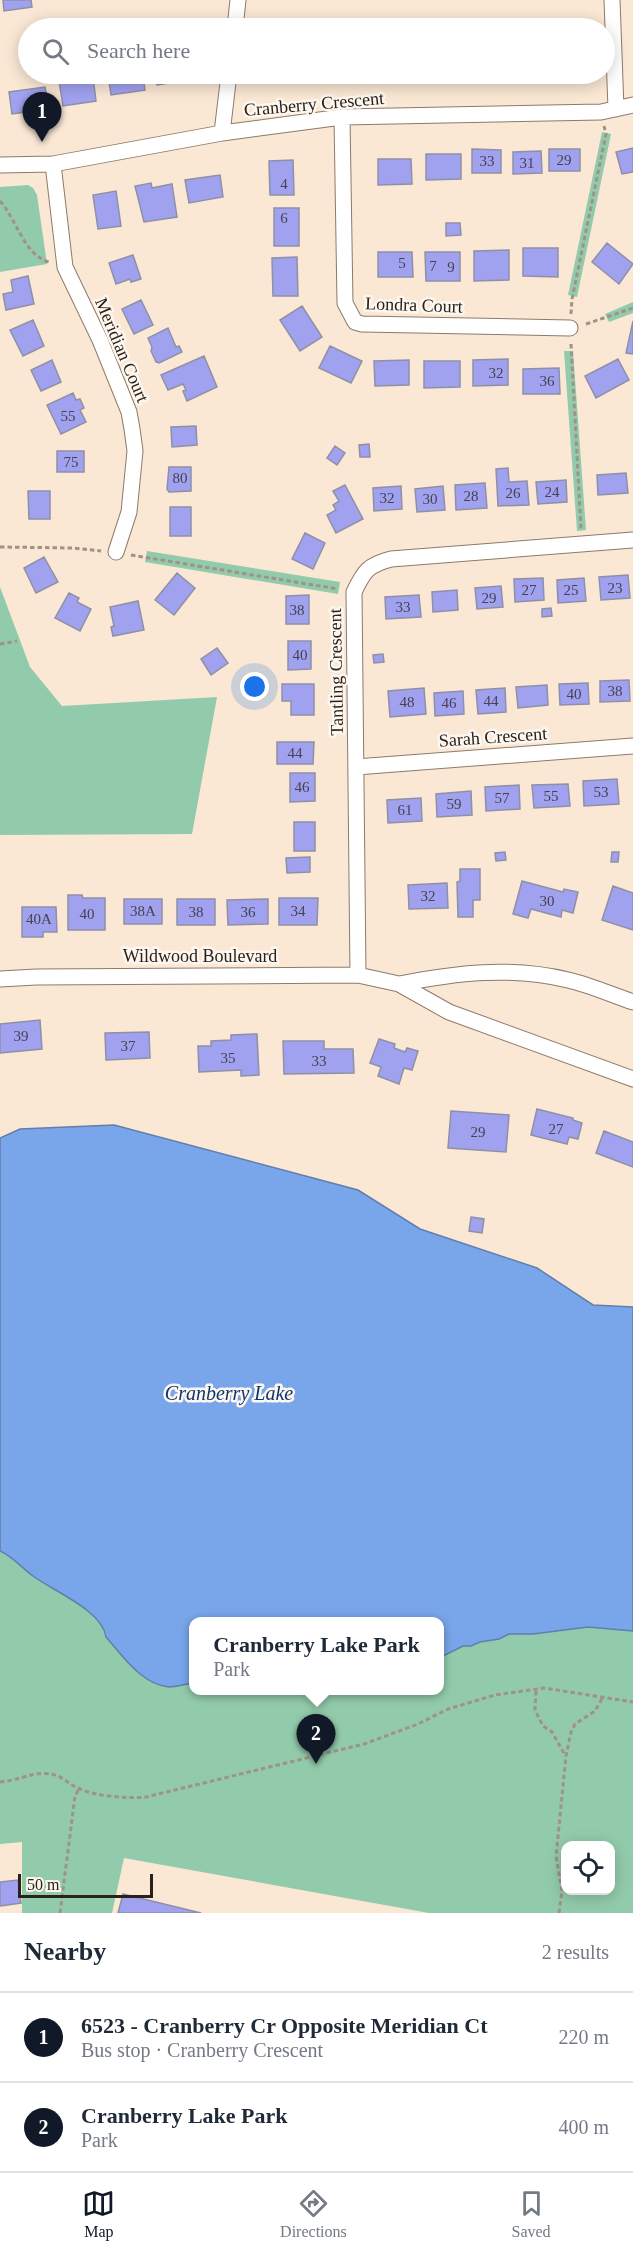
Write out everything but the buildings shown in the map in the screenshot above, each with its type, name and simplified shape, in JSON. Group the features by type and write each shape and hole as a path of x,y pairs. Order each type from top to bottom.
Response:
{"street":[{"path":"236,18 238,0"},
{"path":"612,0 612,18"},
{"path":"222,133 228,84"},
{"path":"609,111 610,84"},
{"name":"Cranberry Crescent","path":"0,165 53,164 222,133 342,117 609,111 633,105"},
{"name":"Londra Court","path":"342,117 345,303 355,321 362,324 570,328"},
{"name":"Meridian Court","path":"53,164 65,267 100,340 129,412 132,429 135,451 129,512 116,552"},
{"name":"Tantling Crescent","path":"358,975 354,592 363,575 373,564 391,559 633,540"},
{"name":"Sarah Crescent","path":"356,767 633,746"},
{"name":"Wildwood Boulevard","path":"399,984 440,976 496,970 569,980 633,1002"},
{"name":"Wildwood Boulevard","path":"0,979 358,975 399,984 449,1012 633,1079"}],"path":[{"path":"582,543 570,328 572,299 609,111"},
{"path":"0,201 10,212 24,242 40,260 65,267"},
{"path":"570,328 602,320 633,308"},
{"path":"0,547 74,548 116,552 354,592"},
{"path":"0,644 17,641"},
{"path":"0,1782 42,1773 61,1776 81,1790 135,1798 146,1797 364,1744 418,1724 448,1709 495,1695 544,1688 633,1702"},
{"path":"536,1690 536,1710 543,1726 552,1732 566,1756"},
{"path":"559,1913 562,1891 556,1856 566,1756 575,1724 595,1711 603,1696"},
{"path":"60,1913 75,1796 81,1790"}],"green space":[{"path":"602,132 611,134 577,297 568,295"},
{"path":"28,185 37,195 47,264 0,272 0,187"},
{"path":"633,302 633,313 609,322 605,314"},
{"path":"564,351 573,351 586,530 577,531"},
{"path":"147,551 340,582 338,594 145,562"},
{"path":"0,587 30,667 62,706 217,697 192,834 0,835"},
{"path":"0,1551 96,1618 103,1627 106,1637 142,1675 159,1685 169,1687 189,1684 189,1695 444,1695 444,1656 463,1646 499,1639 509,1634 533,1634 588,1627 633,1631 633,1913 429,1913 124,1858 112,1913 22,1913 22,1842 0,1844"}],"water":[{"name":"Cranberry Lake","path":"114,1125 358,1190 420,1229 537,1268 593,1305 633,1307 633,1631 588,1627 533,1634 509,1634 499,1639 463,1646 444,1656 444,1617 189,1617 189,1684 169,1687 159,1685 141,1675 106,1637 103,1627 96,1618 0,1551 0,1138 20,1129"}],"place":[{"name":"6523 - Cranberry Cr Opposite Meridian Ct","path":"42,142"},
{"name":"Cranberry Lake Park","path":"316,1764"}]}
